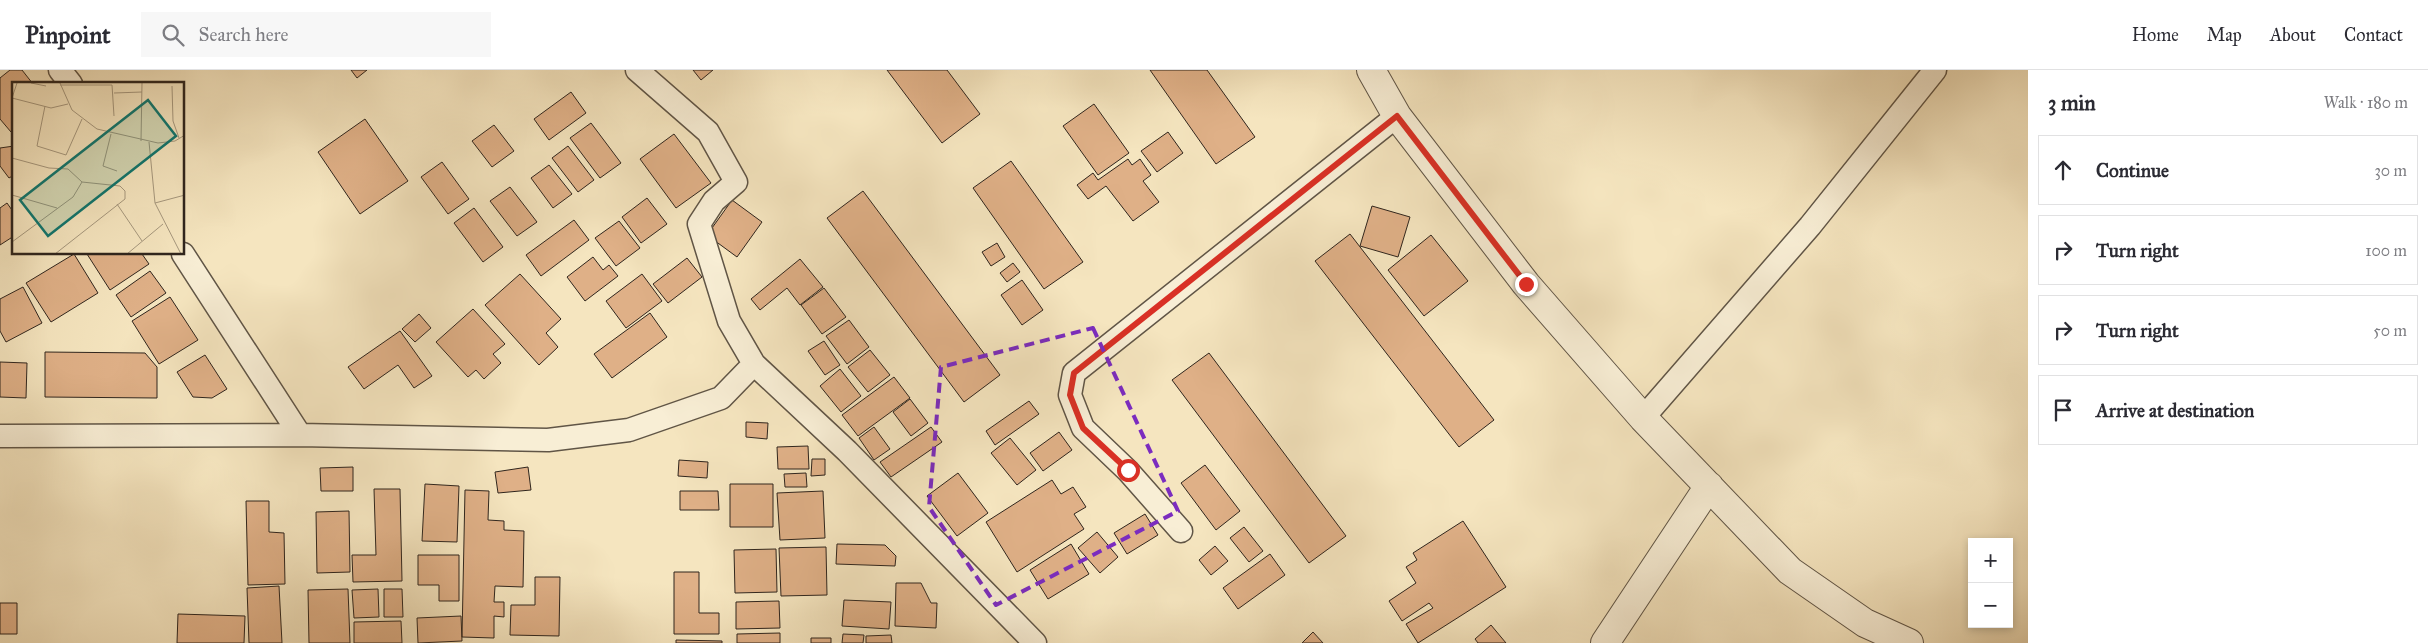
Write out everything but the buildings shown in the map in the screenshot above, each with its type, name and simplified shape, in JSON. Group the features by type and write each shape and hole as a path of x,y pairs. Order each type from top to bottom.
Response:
{"street":[{"path":"60,70 69,82"},
{"path":"637,70 708,132 736,182 714,201 700,224 729,321 754,364 847,451 1035,643"},
{"path":"1371,70 1397,116 1526,284 1643,418 1790,571 1865,622 1909,643"},
{"path":"1643,418 1810,226 1935,70"},
{"path":"1181,531 1128,470 1083,428 1070,395 1074,373 1397,116"},
{"path":"184,255 300,434"},
{"path":"0,436 300,434 548,440 629,430 721,398 754,364"},
{"path":"1605,643 1709,486"}],"highlighted area":[{"path":"1093,328 1178,511 996,605 929,507 941,367"}],"route":[{"path":"1128,470 1083,428 1070,395 1074,373 1397,116 1526,284"}]}
